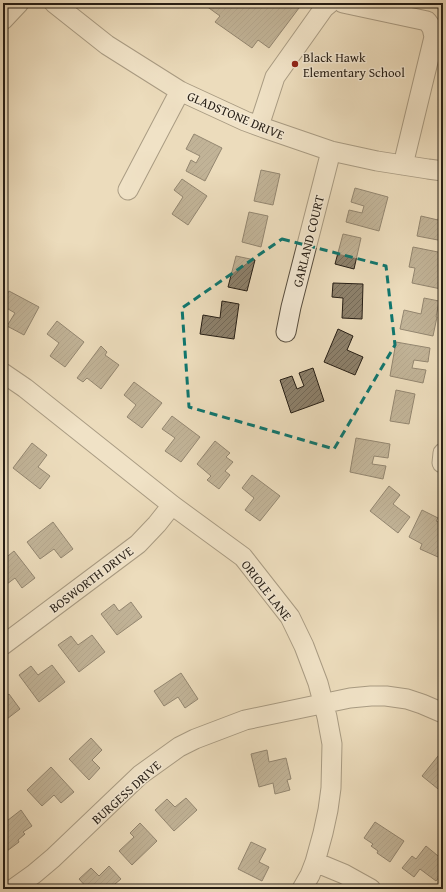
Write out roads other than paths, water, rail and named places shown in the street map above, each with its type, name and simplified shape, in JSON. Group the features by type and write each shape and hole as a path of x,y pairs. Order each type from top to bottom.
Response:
{"street":[{"path":"3,20 19,3"},
{"name":"GLADSTONE DRIVE","path":"54,3 107,45 180,91 259,126 331,151 377,161 443,171"},
{"path":"259,126 276,77 324,8 330,3"},
{"path":"343,3 427,21 432,28 434,37 403,165"},
{"path":"128,190 180,91"},
{"name":"GARLAND COURT","path":"286,332 331,151"},
{"name":"ORIOLE LANE","path":"3,373 25,388 172,505 243,557 290,617 304,646 318,684 330,728 332,744 331,788 327,818 315,862 302,889"},
{"path":"443,453 443,463"},
{"name":"BOSWORTH DRIVE","path":"3,645 138,544 172,505"},
{"name":"BURGESS DRIVE","path":"13,889 53,858 140,775 179,747 202,736 246,720 350,698 386,696 407,699 443,713"},
{"path":"315,862 344,874 371,889"}],"place":[{"name":"Black Hawk Elementary School","path":"295,64"}]}
